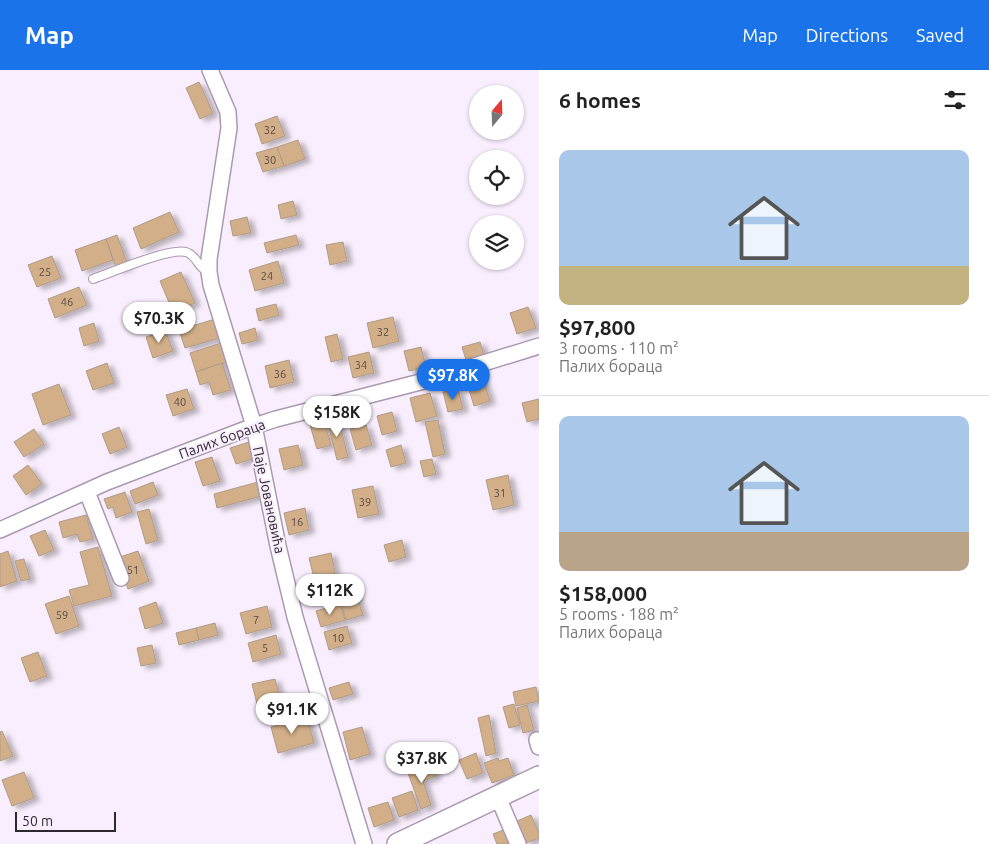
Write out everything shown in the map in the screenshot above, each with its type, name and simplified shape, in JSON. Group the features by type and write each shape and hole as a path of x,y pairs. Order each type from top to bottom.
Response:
{"street":[{"name":"Паје Јовановића","path":"210,70 228,112 229,128 209,259 211,285 254,426 278,546 295,617 364,844"},
{"name":"Палих бораца","path":"0,530 107,482 254,426 432,380 539,346"},
{"path":"87,492 121,578"},
{"path":"398,844 539,777"},
{"path":"498,797 518,844"}],"lane":[{"path":"93,279 163,254 184,252 190,254 202,268 209,272"}],"building":[{"path":"199,82 213,113 200,119 186,88"},
{"path":"277,116 285,136 262,144 255,124"},
{"path":"298,140 305,159 284,166 277,147"},
{"path":"277,147 284,166 263,172 256,153"},
{"path":"293,201 297,215 281,219 278,205"},
{"path":"170,212 179,232 141,249 133,228"},
{"path":"247,217 251,233 233,236 230,221"},
{"path":"117,235 128,266 117,270 106,239"},
{"path":"296,235 299,245 267,253 264,243"},
{"path":"106,239 113,260 82,271 75,250"},
{"path":"343,242 347,261 330,265 326,245"},
{"path":"52,256 61,278 37,287 28,265"},
{"path":"278,261 284,283 255,291 249,270"},
{"path":"181,272 195,303 173,312 160,281"},
{"path":"79,287 87,305 55,318 48,299"},
{"path":"276,304 279,315 259,321 256,309"},
{"path":"528,307 536,328 517,334 510,313"},
{"path":"393,317 399,341 373,348 367,323"},
{"path":"215,319 220,338 185,348 179,330"},
{"path":"94,323 99,341 84,346 79,328"},
{"path":"255,328 258,340 242,344 239,333"},
{"path":"165,330 173,351 153,358 146,337"},
{"path":"337,334 343,359 331,362 325,337"},
{"path":"480,342 484,355 466,360 462,347"},
{"path":"221,343 227,362 196,372 190,353"},
{"path":"421,347 426,367 409,371 404,351"},
{"path":"369,352 374,373 353,378 348,357"},
{"path":"289,360 294,382 270,388 265,366"},
{"path":"107,363 114,383 93,390 86,371"},
{"path":"222,363 231,390 213,395 209,382 200,385 196,372"},
{"path":"483,379 490,401 474,406 467,383"},
{"path":"59,384 71,415 43,425 32,394"},
{"path":"187,389 194,409 173,416 166,395"},
{"path":"458,389 463,409 448,412 443,392"},
{"path":"430,393 437,416 416,422 410,398"},
{"path":"539,399 539,419 527,422 522,403"},
{"path":"392,412 397,431 382,435 377,416"},
{"path":"338,417 348,457 337,460 327,420"},
{"path":"438,420 445,454 433,457 425,422"},
{"path":"324,421 331,445 317,449 310,425"},
{"path":"366,425 372,445 356,450 350,429"},
{"path":"119,427 127,447 110,454 102,434"},
{"path":"34,429 44,444 24,457 14,442"},
{"path":"249,442 255,458 236,464 230,448"},
{"path":"298,445 303,465 284,470 279,449"},
{"path":"401,445 406,463 391,467 386,450"},
{"path":"212,457 220,481 203,486 195,462"},
{"path":"432,459 436,474 424,477 420,461"},
{"path":"28,465 42,484 26,495 13,476"},
{"path":"508,475 514,505 493,510 486,480"},
{"path":"153,482 158,495 135,504 130,491"},
{"path":"258,482 262,496 217,508 214,494"},
{"path":"373,486 379,514 358,518 352,490"},
{"path":"125,492 132,512 116,518 113,507 108,509 104,499"},
{"path":"305,508 309,530 289,535 284,513"},
{"path":"149,509 158,540 146,544 137,512"},
{"path":"86,515 93,539 80,542 77,534 63,538 59,522"},
{"path":"45,530 54,550 39,556 30,536"},
{"path":"402,540 406,557 389,562 384,545"},
{"path":"98,547 112,596 74,606 69,590 89,585 80,552"},
{"path":"8,551 17,581 0,587 0,554"},
{"path":"138,551 149,581 128,589 117,558"},
{"path":"331,553 336,577 315,582 309,558"},
{"path":"24,559 30,579 21,581 15,561"},
{"path":"354,588 363,615 346,620 338,593"},
{"path":"69,596 79,626 56,634 45,604"},
{"path":"156,602 163,623 145,629 139,608"},
{"path":"340,604 345,620 321,627 316,611"},
{"path":"267,606 272,627 246,634 240,613"},
{"path":"215,623 218,635 199,640 196,628"},
{"path":"347,626 352,643 329,650 324,632"},
{"path":"196,628 199,640 179,645 176,633"},
{"path":"276,635 281,654 253,662 248,643"},
{"path":"152,645 156,663 141,666 137,648"},
{"path":"38,652 47,676 30,682 21,658"},
{"path":"275,679 281,702 258,708 252,684"},
{"path":"349,682 353,694 333,700 329,688"},
{"path":"536,687 539,701 516,706 513,692"},
{"path":"514,704 520,725 509,728 503,707"},
{"path":"527,705 534,730 523,733 517,708"},
{"path":"489,715 496,753 486,756 478,718"},
{"path":"307,718 314,743 278,753 271,727"},
{"path":"362,727 370,754 350,760 343,732"},
{"path":"2,731 13,756 0,761 0,732"},
{"path":"476,753 483,773 467,779 459,760"},
{"path":"498,758 499,761 508,758 514,775 492,783 484,763"},
{"path":"432,765 436,776 423,781 431,805 421,809 408,773"},
{"path":"24,772 34,798 12,806 2,780"},
{"path":"412,791 418,810 399,817 392,798"},
{"path":"388,802 394,820 374,827 368,808"},
{"path":"531,815 539,833 539,838 526,843 517,821"},
{"path":"506,829 513,844 497,844 493,834"}]}
